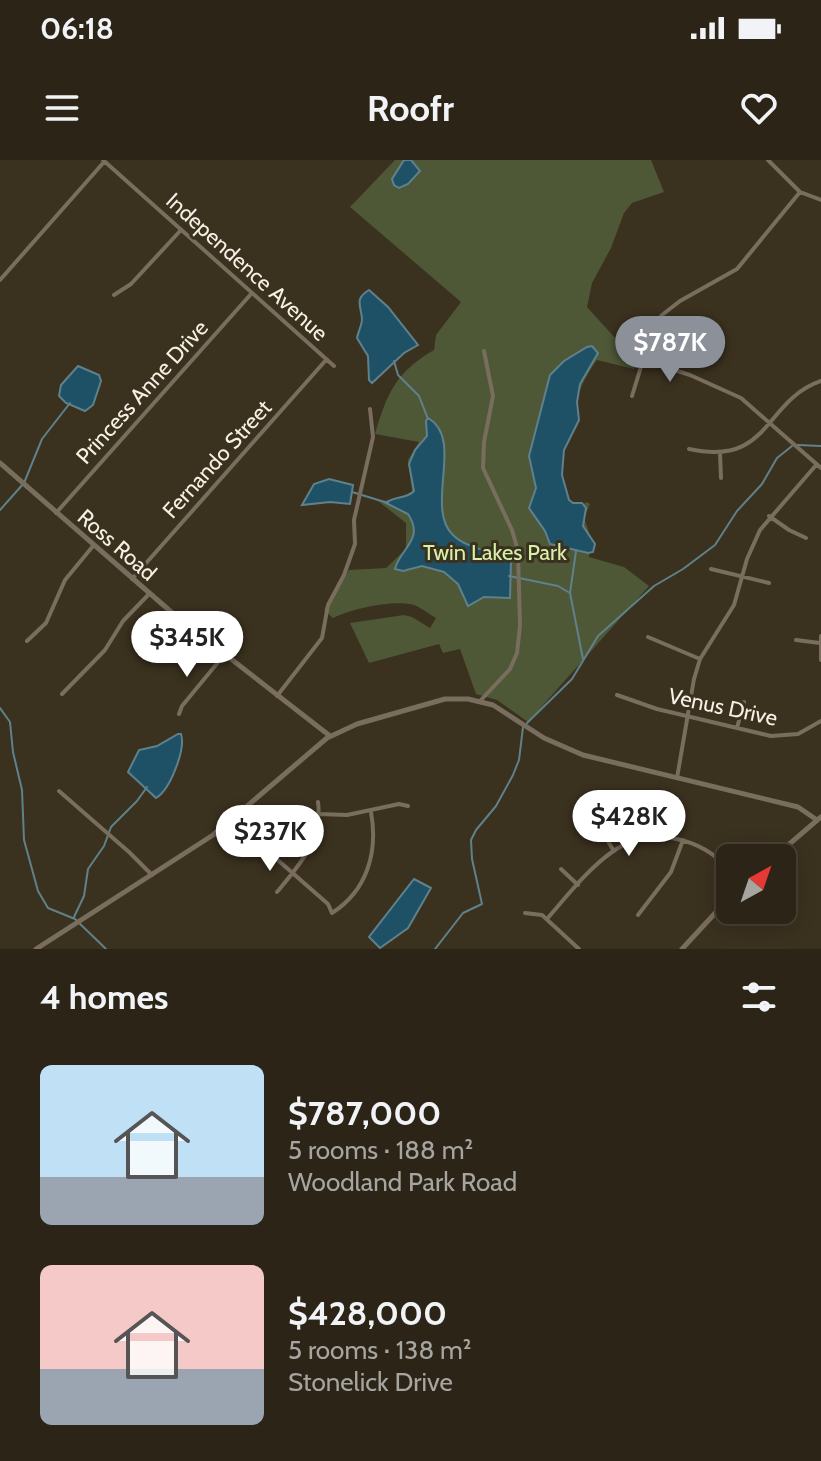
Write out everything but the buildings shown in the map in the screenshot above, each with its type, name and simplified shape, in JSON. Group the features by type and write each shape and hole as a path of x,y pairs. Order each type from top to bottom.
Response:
{"street":[{"path":"768,160 800,192 821,200"},
{"path":"0,280 104,161"},
{"name":"Independence Avenue","path":"104,161 334,366"},
{"path":"632,396 653,328 669,307 737,269 800,192"},
{"path":"114,295 131,284 181,230"},
{"name":"Princess Anne Drive","path":"56,513 252,293"},
{"path":"480,701 512,664 517,653 520,626 518,551 511,526 483,468 484,442 493,396 484,351"},
{"name":"Fernando Street","path":"132,579 326,360"},
{"path":"643,360 690,375 737,396 819,466 769,516 754,540 731,612 700,659 677,778"},
{"path":"689,449 720,453 745,446 797,394 821,381"},
{"path":"277,696 322,638 328,605 344,575 355,544 354,520 373,437 370,409"},
{"path":"720,453 721,478"},
{"name":"Ross Road","path":"0,463 149,594 330,736"},
{"path":"769,516 806,538"},
{"path":"27,641 46,623 65,580 93,546"},
{"path":"711,569 769,583"},
{"path":"62,694 105,650 123,621 149,594"},
{"path":"821,636 821,660"},
{"path":"648,637 700,659"},
{"path":"796,640 820,643"},
{"path":"179,714 182,706 224,655"},
{"name":"Venus Drive","path":"617,695 651,707 767,736 785,737 805,731 821,721"},
{"path":"36,949 232,820 330,736 350,726 457,698 480,701 498,708 567,749 798,807 819,818 789,844"},
{"path":"737,728 744,702"},
{"path":"59,791 152,875"},
{"path":"277,892 313,843 319,814 318,802"},
{"path":"319,814 347,815 399,804 408,806"},
{"path":"232,820 328,904 332,913 342,905 369,869 374,840 371,812"},
{"path":"597,824 614,851"},
{"path":"547,919 614,851 645,839 683,840 705,848 716,858"},
{"path":"638,915 671,872 683,840"},
{"path":"561,869 578,885"},
{"path":"682,949 716,912"},
{"path":"525,913 538,913 579,949"}],"green space":[{"name":"Twin Lakes Park","path":"395,160 651,160 664,192 632,203 624,213 611,248 592,283 587,307 636,361 634,369 597,360 579,391 573,409 563,464 565,501 578,507 587,502 590,504 584,518 591,538 589,557 624,567 649,586 528,722 497,700 476,694 460,649 443,653 439,644 369,663 350,623 404,615 430,628 436,618 420,608 406,603 385,604 333,618 324,610 349,570 386,568 406,549 406,523 378,501 413,499 408,460 419,442 375,434 395,385 410,367 434,350 436,335 461,302 350,207"}],"water":[{"path":"404,160 411,160 420,171 408,184 399,188 392,179"},
{"path":"369,290 388,307 418,345 404,353 372,383 369,380 368,356 357,338 362,321 360,299"},
{"path":"592,346 598,353 580,384 577,402 579,420 564,450 562,475 569,500 582,503 586,508 583,526 595,544 593,552 588,553 550,544 529,508 536,488 529,456 550,375 564,361"},
{"path":"78,366 99,375 101,381 93,405 85,411 66,403 59,396 61,385"},
{"path":"428,418 439,428 443,441 442,508 445,523 453,535 465,544 511,560 510,598 484,597 468,606 458,584 444,572 422,566 403,571 395,569 413,537 413,523 408,514 386,503 414,491 409,464 415,450 427,436"},
{"path":"329,479 353,485 350,504 330,502 302,505 314,484"},
{"path":"181,734 182,741 176,769 167,787 156,798 128,772 139,750 157,746"},
{"path":"414,879 431,888 408,928 380,948 369,937"}],"waterway":[{"path":"394,361 398,375 419,396 428,419"},
{"path":"0,510 24,483 42,439 70,403"},
{"path":"798,445 821,446"},
{"path":"527,723 572,679 598,636 654,586 715,545 737,511 762,484 777,458 792,446"},
{"path":"352,492 388,503"},
{"path":"576,551 570,593 583,659"},
{"path":"509,576 558,586 570,593"},
{"path":"0,708 10,722 22,790 24,840 38,891 48,908 75,919 106,949"},
{"path":"435,949 463,913 482,904 471,840 496,806 513,775 519,760 523,727"},
{"path":"74,917 84,896 88,869 104,846 111,827 147,787"}]}
